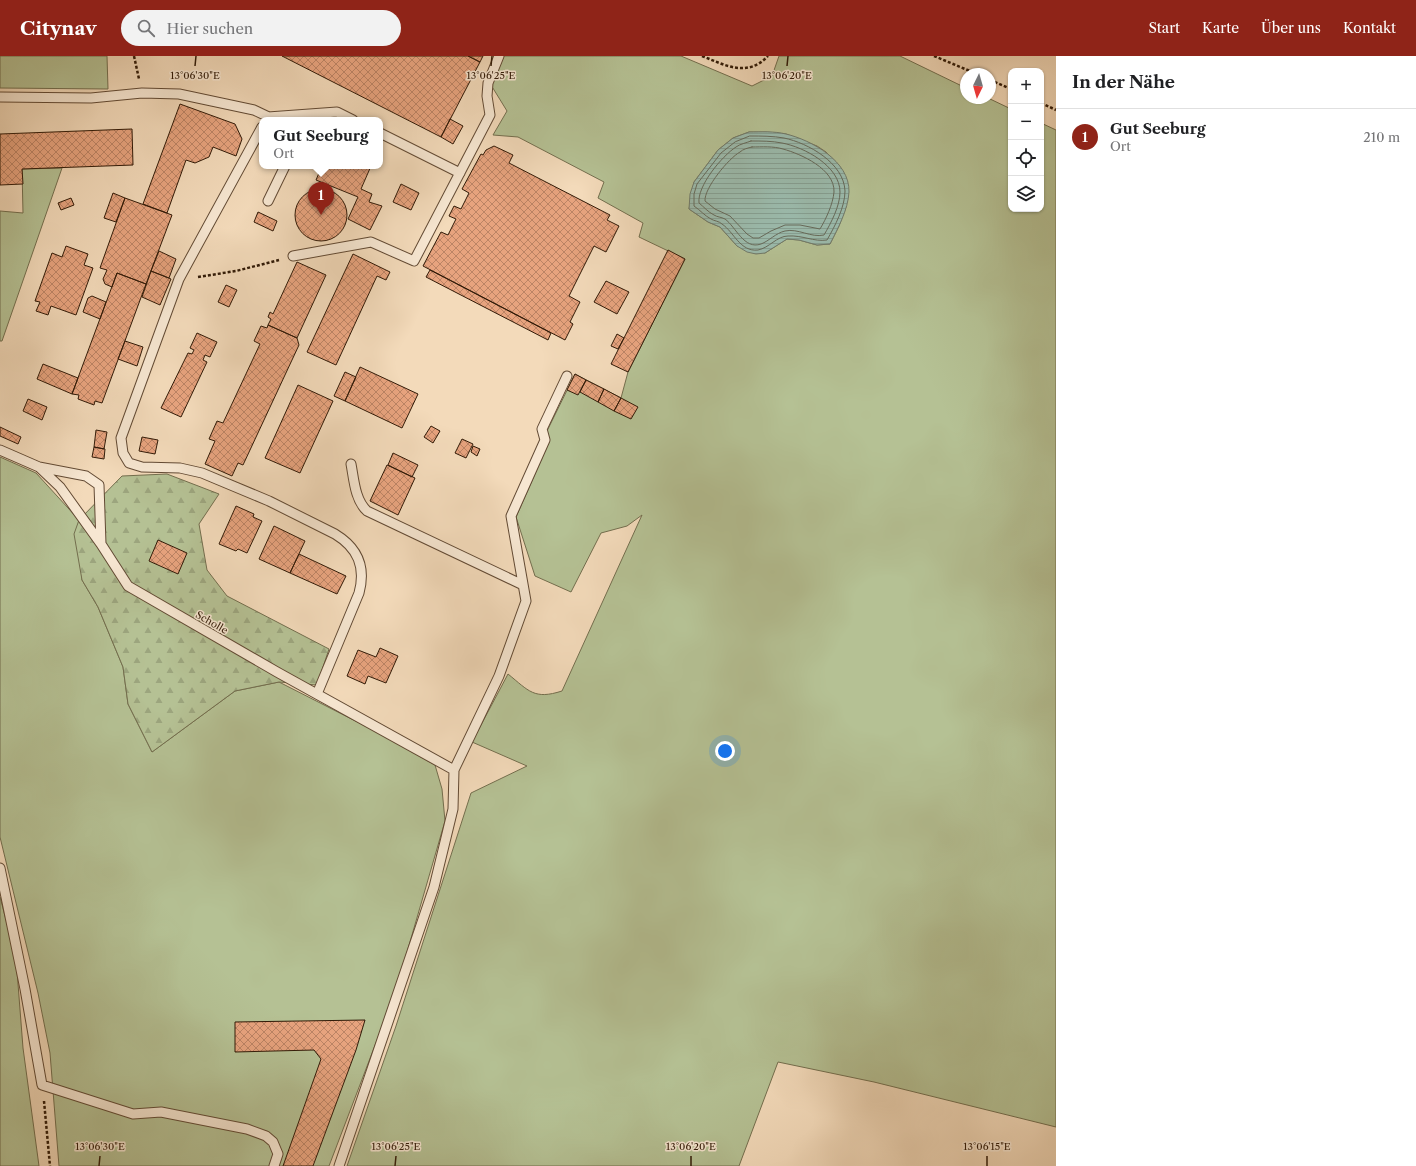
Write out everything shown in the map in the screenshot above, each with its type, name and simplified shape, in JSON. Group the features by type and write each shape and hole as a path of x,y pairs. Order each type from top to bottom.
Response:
{"lane":[{"path":"293,256 371,242 414,261 490,115 487,96 488,83 499,56"},
{"path":"0,97 91,98 142,93 179,94 254,110 266,117"},
{"path":"288,117 337,112 347,117"},
{"path":"259,132 179,279 121,438 123,453 128,463 142,467 180,468 202,473 269,501 335,534 352,547 361,566 361,585 317,694"},
{"path":"383,134 460,172"},
{"path":"268,202 284,169"},
{"path":"339,1166 434,886 453,809 454,770 499,676 526,600 511,516 545,440 542,429 567,376"},
{"name":"Scholle","path":"0,450 39,467 60,487 101,544 128,586 277,672 454,770"},
{"path":"351,464 360,503 367,511 523,585"},
{"path":"39,467 86,476 99,485 101,544"},
{"path":"0,868 25,989 42,1084 133,1114 161,1112 247,1129 266,1136 273,1142 278,1154 274,1166"}],"path":[{"path":"134,56 142,93"},
{"path":"702,56 737,69 755,66 768,56"},
{"path":"934,56 963,68"},
{"path":"996,83 1008,88"},
{"path":"1043,104 1056,110"},
{"path":"179,279 236,271 265,265 293,256"},
{"path":"42,1084 50,1166"}],"green space":[{"path":"0,56 107,56 108,89 0,88"},
{"path":"504,56 681,56 752,86 772,76 779,56 900,56 960,85 960,104 996,104 996,102 1008,108 1008,212 1044,212 1044,124 1056,130 1056,1127 874,1082 778,1062 739,1166 347,1166 396,1026 471,793 527,766 472,742 508,674 527,689 538,694 553,694 562,691 642,515 627,526 601,533 571,592 535,576 516,517 549,442 547,431 575,374 621,398 628,372 685,259 639,237 643,223 598,198 604,182 518,137 493,135 507,111 491,85","holes":["749,132 786,134 817,146 826,152 840,167 846,207 830,244 817,245 799,240 787,239 765,253 737,246 720,227 708,222 689,209 694,182 718,150 733,138"]},
{"path":"62,168 2,341 0,341 0,211 23,213 22,169"},
{"path":"0,457 36,473 79,520 82,580 98,607 123,667 128,704 152,752 235,691 279,682 379,733 435,765 442,789 445,821 390,1006 329,1166 59,1166 50,1053 38,993 0,837"},
{"path":"167,474 219,494 199,524 207,570 227,596 329,649 317,685 279,682 235,691 152,752 128,704 123,667 98,607 82,580 74,534 79,520 122,476"},
{"path":"0,897 16,958 23,1048 39,1166 0,1166"}],"water":[{"path":"749,132 781,133 807,141 827,154 843,171 848,181 849,192 847,205 830,244 817,245 799,240 787,239 765,253 756,254 747,252 737,246 720,227 708,222 689,209 690,194 694,182 718,150 733,138"}],"building":[{"path":"282,56 468,56 480,62 441,137"},
{"path":"468,56 483,56 480,62"},
{"path":"180,104 235,124 242,139 236,156 213,147 209,157 195,163 186,160 167,213 143,204"},
{"path":"450,119 463,126 453,144 441,137"},
{"path":"132,129 133,165 22,169 23,184 0,185 0,134"},
{"path":"494,146 513,155 509,163 610,215 607,220 619,226 606,252 594,246 569,296 580,302 570,322 573,324 565,340 423,266 441,232 448,235 456,219 449,216 454,206 461,209 469,193 462,189 481,154 483,155 486,150"},
{"path":"321,169 370,169 361,189 372,194 369,202 382,206 370,230 348,219 358,197 316,180"},
{"path":"401,184 419,193 411,210 393,202"},
{"path":"321,189 335,193 343,201 347,215 343,229 335,237 321,241 307,237 299,229 295,215 299,201 307,193"},
{"path":"113,193 125,198 116,222 104,218"},
{"path":"71,198 74,205 61,210 58,203"},
{"path":"125,198 172,215 146,284 117,273 112,287 105,284 103,279 107,270 100,268"},
{"path":"258,212 277,221 273,231 254,222"},
{"path":"66,246 88,254 84,265 93,268 76,315 51,306 48,315 36,311 40,302 35,301 52,253 62,257"},
{"path":"668,250 685,259 628,372 611,364"},
{"path":"159,251 176,259 169,278 151,271"},
{"path":"353,254 390,272 386,280 377,276 336,365 307,352"},
{"path":"297,262 326,275 297,338 268,325 271,319 268,317 270,312 273,314"},
{"path":"430,270 551,333 548,340 426,277"},
{"path":"151,271 171,279 160,305 142,297"},
{"path":"117,273 146,284 102,403 95,401 94,405 78,399 79,395 72,394"},
{"path":"606,281 629,292 617,314 594,302"},
{"path":"226,285 237,290 229,307 218,302"},
{"path":"92,296 106,302 100,319 83,312 88,298"},
{"path":"268,325 297,338 299,345 243,465 238,463 232,476 205,464 215,441 209,439 217,421 223,423 260,344 254,341 261,326 267,328"},
{"path":"197,333 217,342 210,357 205,355 203,360 207,362 181,417 161,408 188,353 192,354 194,350 190,348"},
{"path":"617,334 624,338 618,349 611,346"},
{"path":"125,341 143,347 137,366 118,359"},
{"path":"43,364 78,378 72,394 37,379"},
{"path":"360,367 418,394 402,428 345,401"},
{"path":"345,372 356,377 345,401 334,396"},
{"path":"575,374 586,380 578,395 567,390"},
{"path":"586,380 604,389 598,402 580,392"},
{"path":"298,385 333,401 300,473 265,458"},
{"path":"604,389 621,398 614,411 598,402"},
{"path":"621,398 638,407 631,419 614,411"},
{"path":"28,399 47,407 42,420 23,411"},
{"path":"431,426 440,431 433,443 424,437"},
{"path":"0,427 21,437 18,444 0,436"},
{"path":"96,430 107,432 104,449 94,447"},
{"path":"142,437 158,440 155,454 139,451"},
{"path":"462,439 473,444 466,458 455,453"},
{"path":"473,446 480,449 477,456 471,452"},
{"path":"94,447 105,449 104,459 92,457"},
{"path":"393,453 418,465 412,477 388,465"},
{"path":"387,465 415,478 398,515 370,501"},
{"path":"236,506 254,514 253,517 262,521 247,553 238,549 236,551 219,544"},
{"path":"274,526 305,541 290,573 259,559"},
{"path":"158,540 187,553 178,574 149,561"},
{"path":"299,554 346,576 337,594 290,573"},
{"path":"380,648 398,656 386,683 368,676 365,684 347,676 358,650 376,657"},
{"path":"365,1020 356,1050 313,1166 283,1166 321,1059 314,1050 235,1052 235,1022"}],"place":[{"name":"Gut Seeburg","path":"321,215"}]}
